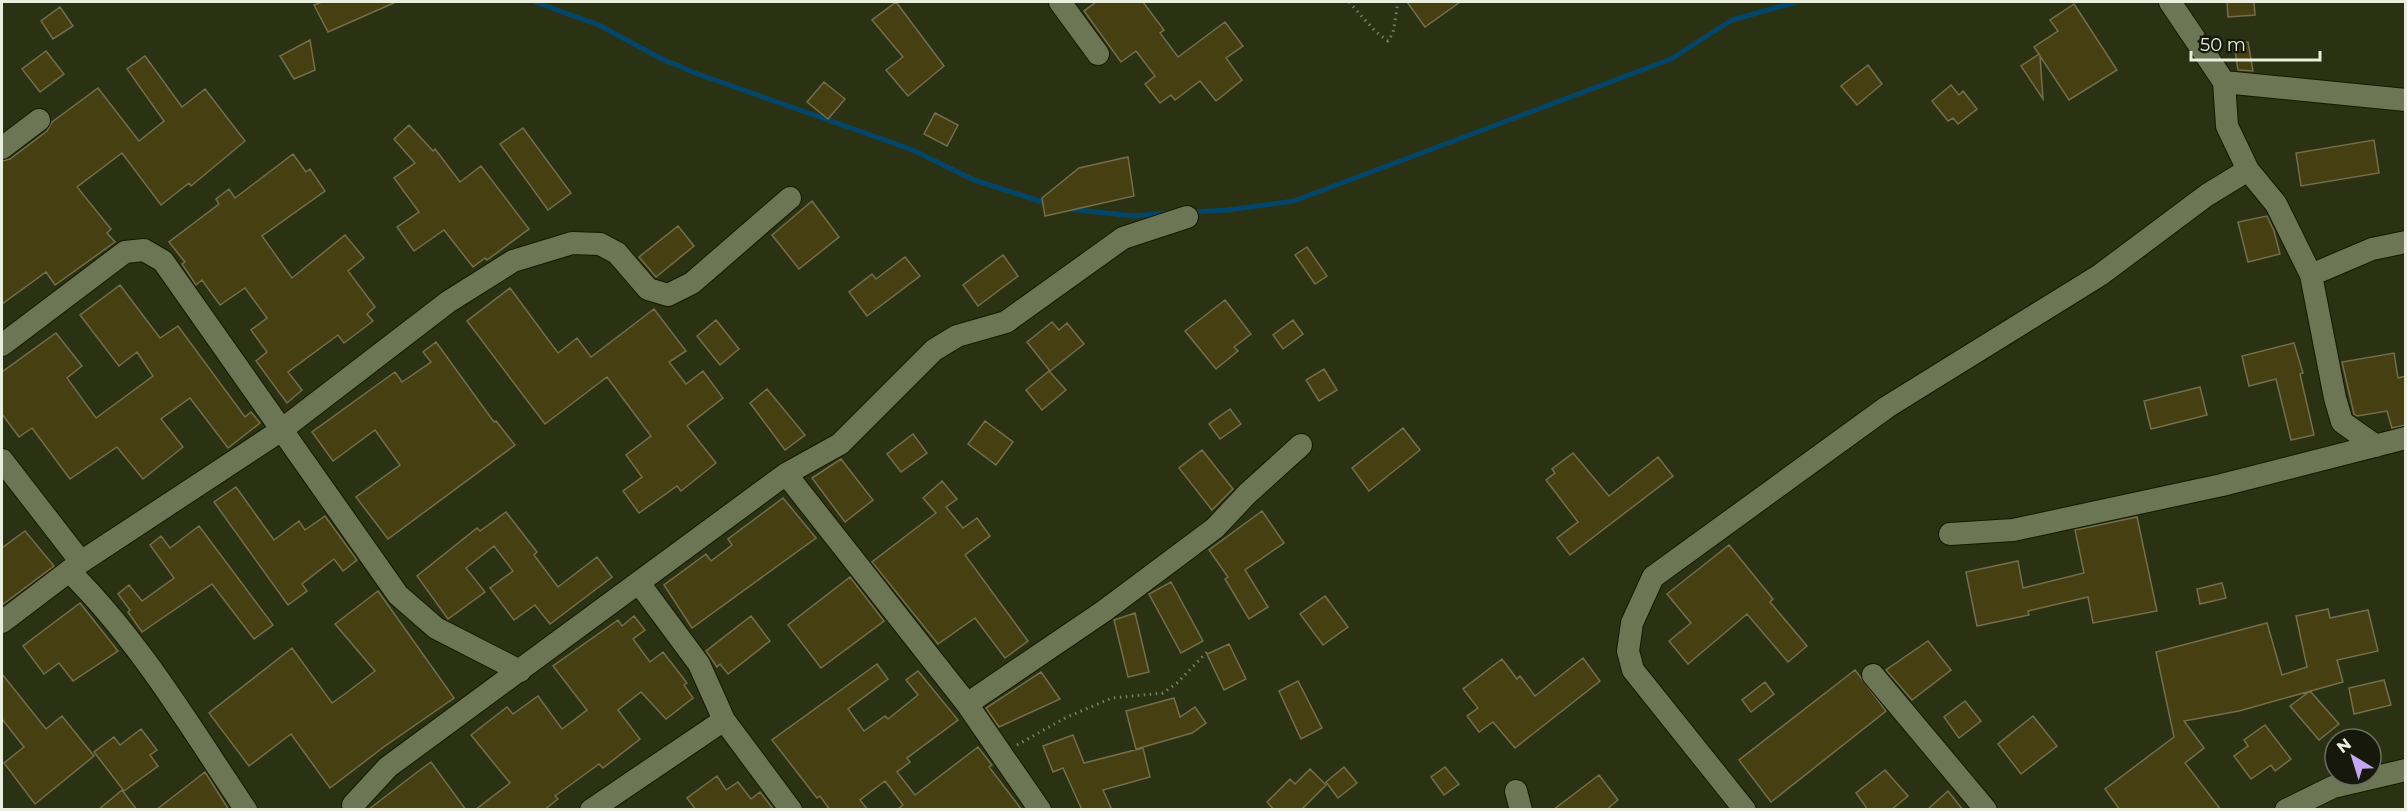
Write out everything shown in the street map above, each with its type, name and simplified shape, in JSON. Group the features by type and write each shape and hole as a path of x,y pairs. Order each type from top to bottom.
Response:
{"street":[{"path":"1060,2 1098,54"},
{"path":"2170,2 2224,82 2227,126 2248,170 2276,204 2311,276 2335,398 2342,422 2376,446"},
{"path":"2224,82 2403,105"},
{"path":"2,148 39,120"},
{"path":"1745,810 1633,670 1628,651 1632,623 1653,577 1887,407 2100,274 2207,195 2248,170"},
{"path":"2,622 75,566 280,431 448,302 513,261 572,243 600,244 616,252 648,289 668,295 692,283 790,198"},
{"path":"353,805 388,768 786,474 840,444 934,350 957,336 1006,322 1123,238 1187,217"},
{"path":"2311,276 2372,249 2406,242"},
{"path":"2,345 125,252 144,250 163,261 280,431 398,595 436,628 520,671"},
{"path":"1950,534 2024,528 2222,485 2406,438"},
{"path":"967,704 1104,611 1215,528 1246,494 1301,445"},
{"path":"2,460 99,600 162,684 246,810"},
{"path":"786,474 967,704 1040,810"},
{"path":"639,583 699,664 724,720 791,810"},
{"path":"1873,675 1986,810"},
{"path":"591,810 724,720"},
{"path":"2286,810 2333,787 2406,770"}],"path":[{"path":"1349,2 1376,32 1388,41 1393,33 1398,2"},
{"path":"1004,756 1021,742 1112,698 1162,693 1177,683 1208,651"}],"building":[{"path":"322,2 396,2 328,32 314,5"},
{"path":"896,2 944,66 908,96 886,70 903,57 872,20"},
{"path":"1096,2 1143,2 1164,30 1160,33 1178,57 1225,22 1243,46 1226,58 1242,80 1216,101 1200,81 1175,100 1171,95 1160,103 1145,84 1155,76 1136,51 1121,62 1084,11"},
{"path":"1407,2 1460,2 1425,27"},
{"path":"2227,2 2254,2 2255,15 2228,17"},
{"path":"2074,4 2117,70 2069,100 2040,56 2043,99 2021,66 2039,54 2034,47 2058,31 2050,20"},
{"path":"60,7 73,26 53,39 41,21"},
{"path":"310,40 315,70 294,79 280,56"},
{"path":"2248,42 2253,71 2238,70 2234,44"},
{"path":"46,51 64,74 40,92 22,69"},
{"path":"145,56 182,107 205,89 245,141 191,186 189,183 161,205 122,153 77,187 111,229 107,233 115,242 55,285 46,272 2,304 2,161 10,159 47,131 52,122 98,88 139,141 164,121 127,69"},
{"path":"1868,65 1882,84 1857,105 1841,86"},
{"path":"824,82 845,99 828,119 807,102"},
{"path":"1951,85 1959,95 1963,91 1977,109 1958,124 1953,118 1948,121 1932,101"},
{"path":"935,113 958,125 947,146 924,134"},
{"path":"409,125 433,151 435,149 460,182 481,166 529,229 487,260 485,258 473,267 444,230 414,251 397,227 419,212 394,178 415,163 394,139"},
{"path":"523,128 571,193 548,210 500,144"},
{"path":"2374,140 2379,173 2301,186 2296,153"},
{"path":"293,154 306,172 310,169 325,191 262,236 292,278 345,235 364,258 348,271 375,307 367,314 373,321 344,343 338,335 288,372 302,390 287,403 256,361 267,352 251,330 267,318 245,288 220,305 202,280 196,285 182,264 185,262 169,242 219,204 216,199 229,189 235,198"},
{"path":"1128,157 1134,196 1045,216 1042,198 1079,168"},
{"path":"812,201 839,237 799,269 772,235"},
{"path":"2267,216 2280,254 2248,262 2238,222"},
{"path":"678,226 694,246 656,277 639,257"},
{"path":"1307,247 1327,276 1315,284 1295,255"},
{"path":"1003,255 1018,276 978,306 963,285"},
{"path":"905,257 920,276 867,316 849,292 872,274 876,279"},
{"path":"120,285 160,338 178,326 245,417 251,412 260,423 228,448 190,398 161,419 183,447 143,479 117,447 70,479 32,428 19,437 2,414 2,372 56,333 82,366 67,378 96,418 153,376 137,352 119,366 80,315"},
{"path":"510,288 558,353 577,338 591,357 654,309 686,351 669,362 686,384 703,371 723,398 687,426 716,463 681,491 677,486 639,513 623,491 642,477 626,455 651,436 607,377 545,424 467,321"},
{"path":"1225,300 1251,334 1234,347 1238,351 1216,369 1185,331"},
{"path":"716,320 739,349 720,365 697,336"},
{"path":"1293,320 1303,334 1283,349 1273,335"},
{"path":"1052,322 1059,330 1067,323 1084,344 1050,371 1027,342"},
{"path":"436,342 494,422 496,421 515,445 388,539 356,497 400,465 375,430 333,461 312,432 395,372 402,382 431,362 423,352"},
{"path":"2294,343 2303,373 2300,374 2314,435 2291,440 2276,379 2249,386 2242,356"},
{"path":"2394,353 2398,378 2406,376 2406,425 2392,428 2387,411 2357,416 2354,414 2342,362"},
{"path":"1324,369 1337,390 1319,401 1306,380"},
{"path":"1049,371 1066,390 1042,410 1026,390"},
{"path":"2200,387 2207,415 2151,429 2144,401"},
{"path":"767,389 805,435 785,450 750,403"},
{"path":"1230,409 1241,424 1220,439 1209,424"},
{"path":"985,421 1013,442 996,465 968,444"},
{"path":"1403,428 1420,450 1369,491 1352,468"},
{"path":"913,434 927,453 901,472 887,454"},
{"path":"1202,450 1233,489 1212,510 1179,468"},
{"path":"1573,453 1609,496 1658,457 1673,476 1570,555 1557,538 1578,522 1546,480 1555,473 1552,469"},
{"path":"841,459 873,500 845,522 812,478"},
{"path":"942,481 957,499 946,507 963,528 977,518 990,536 965,555 1028,641 1005,658 975,618 938,644 872,562 936,513 923,498"},
{"path":"236,487 274,540 299,521 305,530 325,516 357,560 343,571 334,559 302,584 307,591 288,605 214,502"},
{"path":"783,498 816,538 692,628 664,585 706,554 711,561 732,545 728,539"},
{"path":"1262,511 1284,543 1245,570 1268,607 1249,619 1225,579 1228,577 1209,550"},
{"path":"506,512 537,552 534,555 558,587 597,557 612,577 550,624 535,605 514,620 490,588 513,571 494,546 466,568 485,592 448,619 417,576 477,528 480,531"},
{"path":"2137,517 2157,611 2093,623 2088,597 2028,611 2029,615 1977,626 1966,572 2018,561 2023,588 2084,573 2075,530"},
{"path":"199,526 273,625 254,639 212,584 142,632 118,594 129,585 142,601 174,578 150,545 161,536 170,548"},
{"path":"25,531 54,566 2,605 2,548"},
{"path":"1729,545 1773,599 1770,602 1807,646 1788,662 1747,614 1688,664 1669,641 1691,623 1667,594"},
{"path":"850,577 884,621 821,668 788,625"},
{"path":"1171,582 1203,641 1181,653 1149,594"},
{"path":"2222,583 2226,598 2200,604 2197,589"},
{"path":"378,591 454,698 330,788 291,734 249,766 209,713 292,648 332,703 346,693 375,671 335,624"},
{"path":"1325,596 1348,627 1323,645 1300,614"},
{"path":"80,603 118,651 73,681 59,663 44,674 23,646"},
{"path":"2328,609 2330,618 2368,610 2378,651 2337,660 2343,682 2239,711 2184,721 2204,748 2185,763 2221,810 2120,810 2105,789 2174,737 2156,652 2267,623 2282,675 2307,667 2296,616"},
{"path":"1135,613 1149,672 1128,677 1114,620"},
{"path":"634,616 645,630 633,639 650,662 663,652 687,683 684,685 693,698 666,719 641,692 618,710 640,739 603,768 599,764 555,796 558,799 544,810 475,810 510,783 471,735 507,707 513,714 538,696 562,729 587,710 553,666 618,620 622,626"},
{"path":"751,616 770,641 728,674 720,664 717,667 706,651"},
{"path":"1928,641 1951,670 1912,700 1886,670"},
{"path":"1229,644 1246,679 1224,690 1207,654"},
{"path":"1583,658 1600,681 1515,748 1493,722 1479,732 1467,716 1478,708 1463,689 1502,659 1517,679 1520,676 1535,696"},
{"path":"877,664 888,679 848,709 864,731 885,716 888,719 918,695 906,680 918,671 958,720 907,758 910,762 897,772 915,795 978,747 992,765 989,767 1022,810 897,810 903,805 885,781 860,800 868,810 830,810 820,796 817,798 772,740"},
{"path":"1855,670 1886,711 1771,802 1739,760"},
{"path":"1041,672 1060,699 999,727 986,708"},
{"path":"2,674 46,729 62,716 94,756 35,804 4,763 24,747 2,719"},
{"path":"2384,680 2391,705 2354,714 2349,688"},
{"path":"1298,681 1322,728 1301,739 1279,691"},
{"path":"1765,682 1774,694 1751,712 1742,700"},
{"path":"2310,691 2339,724 2335,727 2323,727 2323,737 2319,740 2290,706"},
{"path":"1174,698 1180,717 1195,707 1206,723 1192,733 1136,749 1126,711"},
{"path":"1965,701 1981,721 1959,738 1944,717"},
{"path":"2033,716 2057,746 2021,774 1998,744"},
{"path":"2265,725 2291,759 2275,771 2271,765 2251,779 2234,756 2248,746 2244,740"},
{"path":"141,729 157,750 150,755 158,766 124,791 94,752 114,737 120,745"},
{"path":"1073,735 1084,763 1143,748 1150,777 1103,790 1112,810 1082,810 1063,768 1053,772 1043,746"},
{"path":"431,762 466,810 368,810 416,773"},
{"path":"1344,767 1357,783 1338,798 1326,782"},
{"path":"1445,767 1459,784 1444,795 1431,777"},
{"path":"1310,769 1326,785 1301,810 1274,810 1267,802 1290,779 1295,784"},
{"path":"1885,770 1908,796 1891,810 1868,810 1856,793"},
{"path":"205,772 229,810 156,810"},
{"path":"1599,775 1618,800 1606,810 1553,810"},
{"path":"717,776 726,790 738,782 751,799 760,792 774,810 696,810 687,798"},
{"path":"122,790 137,810 98,810"},
{"path":"1948,791 1963,810 1927,810"}],"waterway":[{"path":"535,2 599,25 662,59 698,74 913,150 974,180 1049,204"},
{"path":"1192,212 1228,210 1294,201 1671,59 1732,20 1797,2"},
{"path":"1069,209 1134,216 1168,213"}]}
